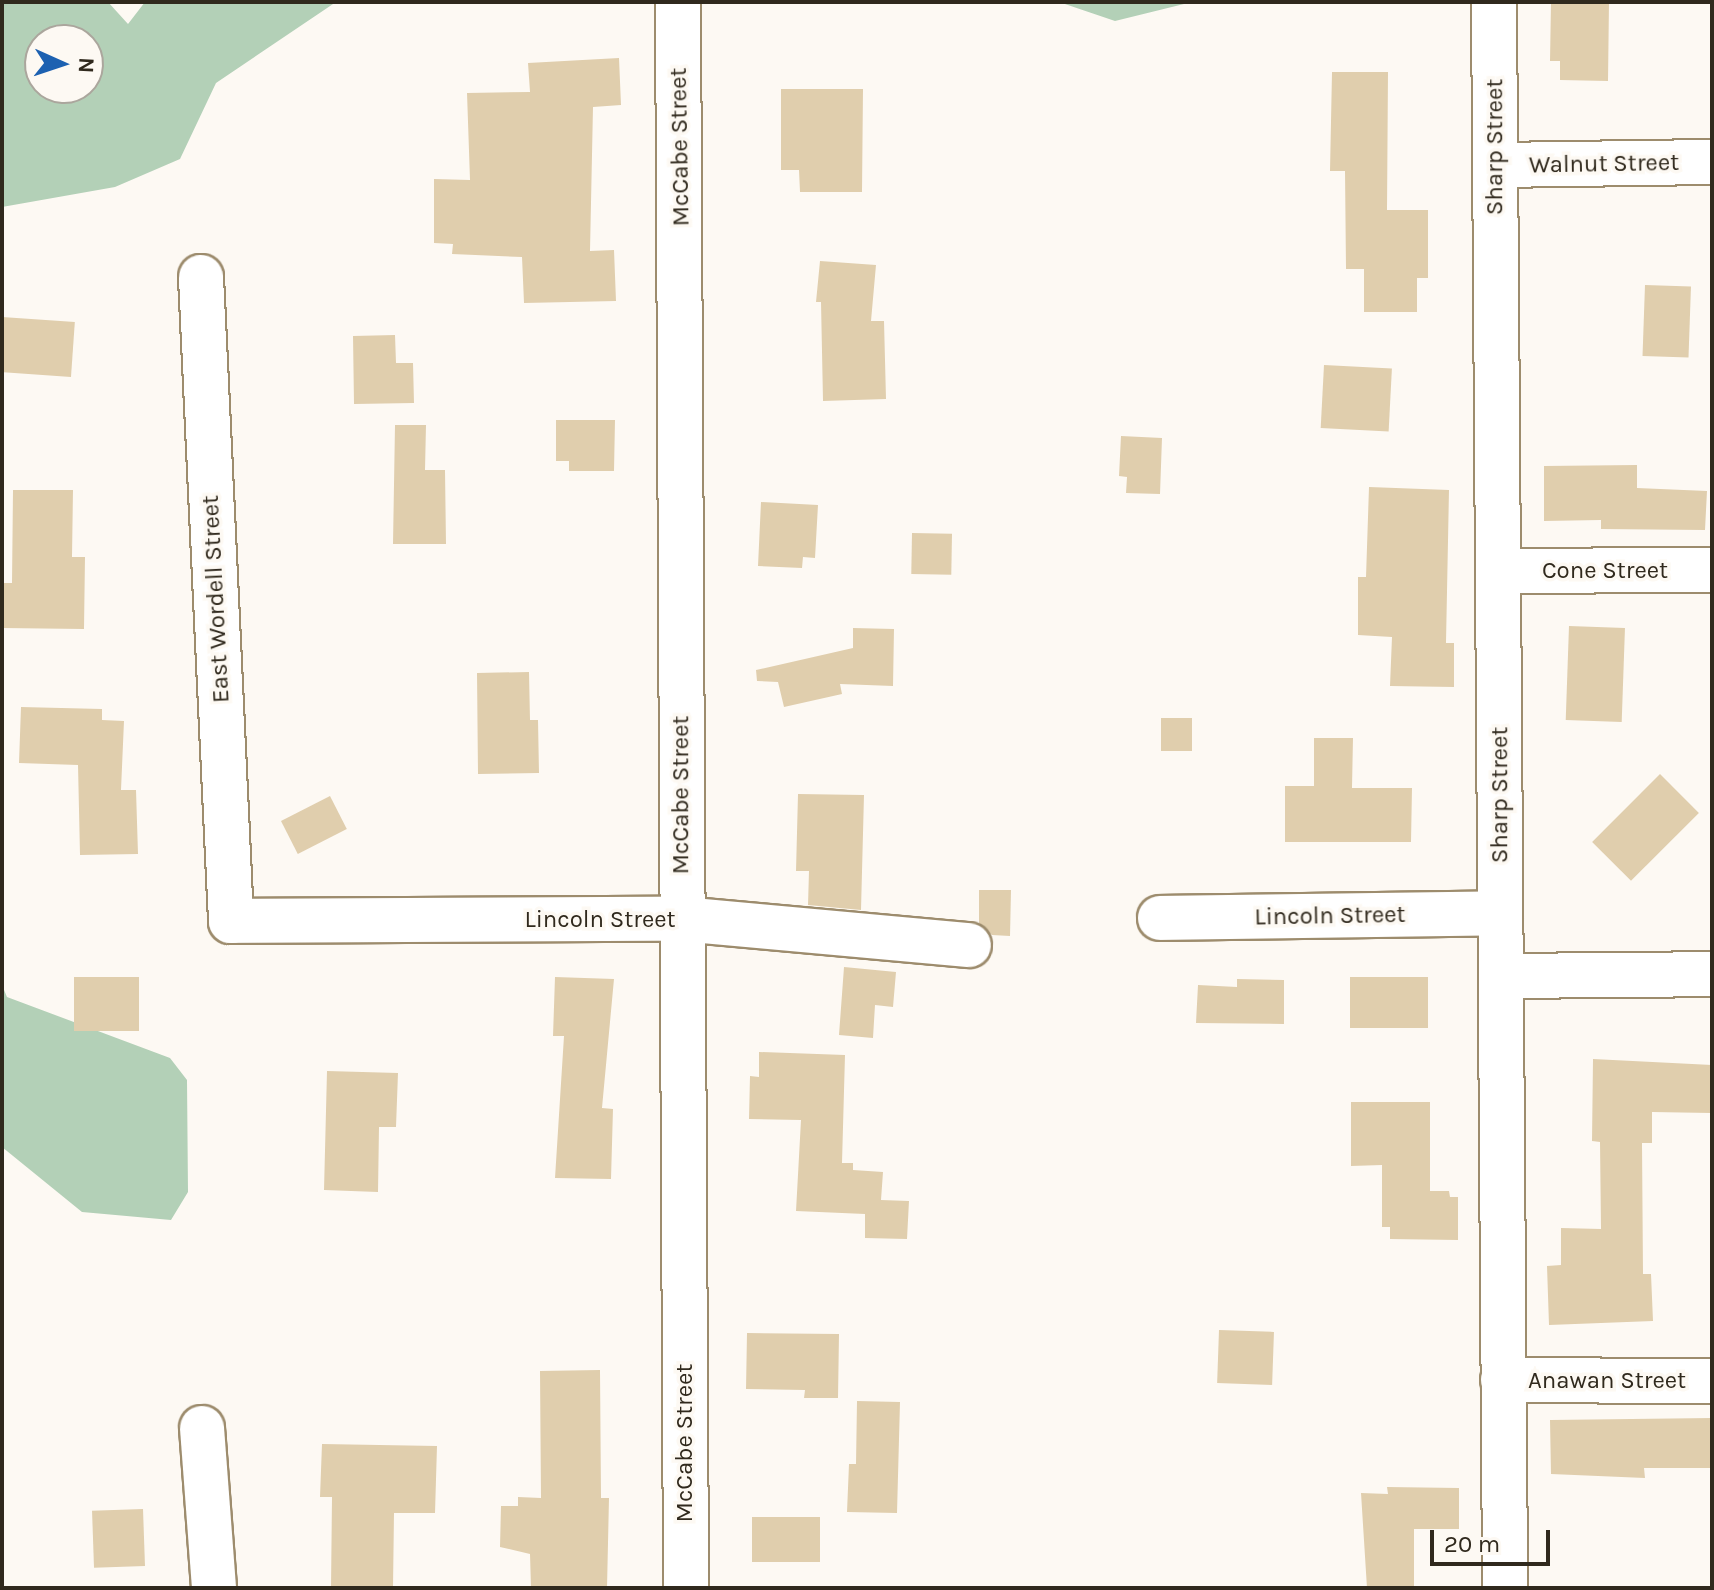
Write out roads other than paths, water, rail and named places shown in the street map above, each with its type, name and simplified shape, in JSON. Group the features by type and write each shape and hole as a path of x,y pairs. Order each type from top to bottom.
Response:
{"street":[{"name":"McCabe Street","path":"678,2 686,1588"},
{"name":"Sharp Street","path":"1494,2 1505,1588"},
{"name":"Walnut Street","path":"1496,165 1712,162"},
{"name":"East Wordell Street","path":"201,277 231,921"},
{"name":"Cone Street","path":"1499,571 1712,570"},
{"name":"Lincoln Street","path":"1160,918 1500,913"},
{"name":"Lincoln Street","path":"231,921 681,919 969,945"},
{"path":"1502,976 1712,974"},
{"name":"Anawan Street","path":"1503,1380 1712,1381"},
{"path":"202,1428 214,1588"}]}
